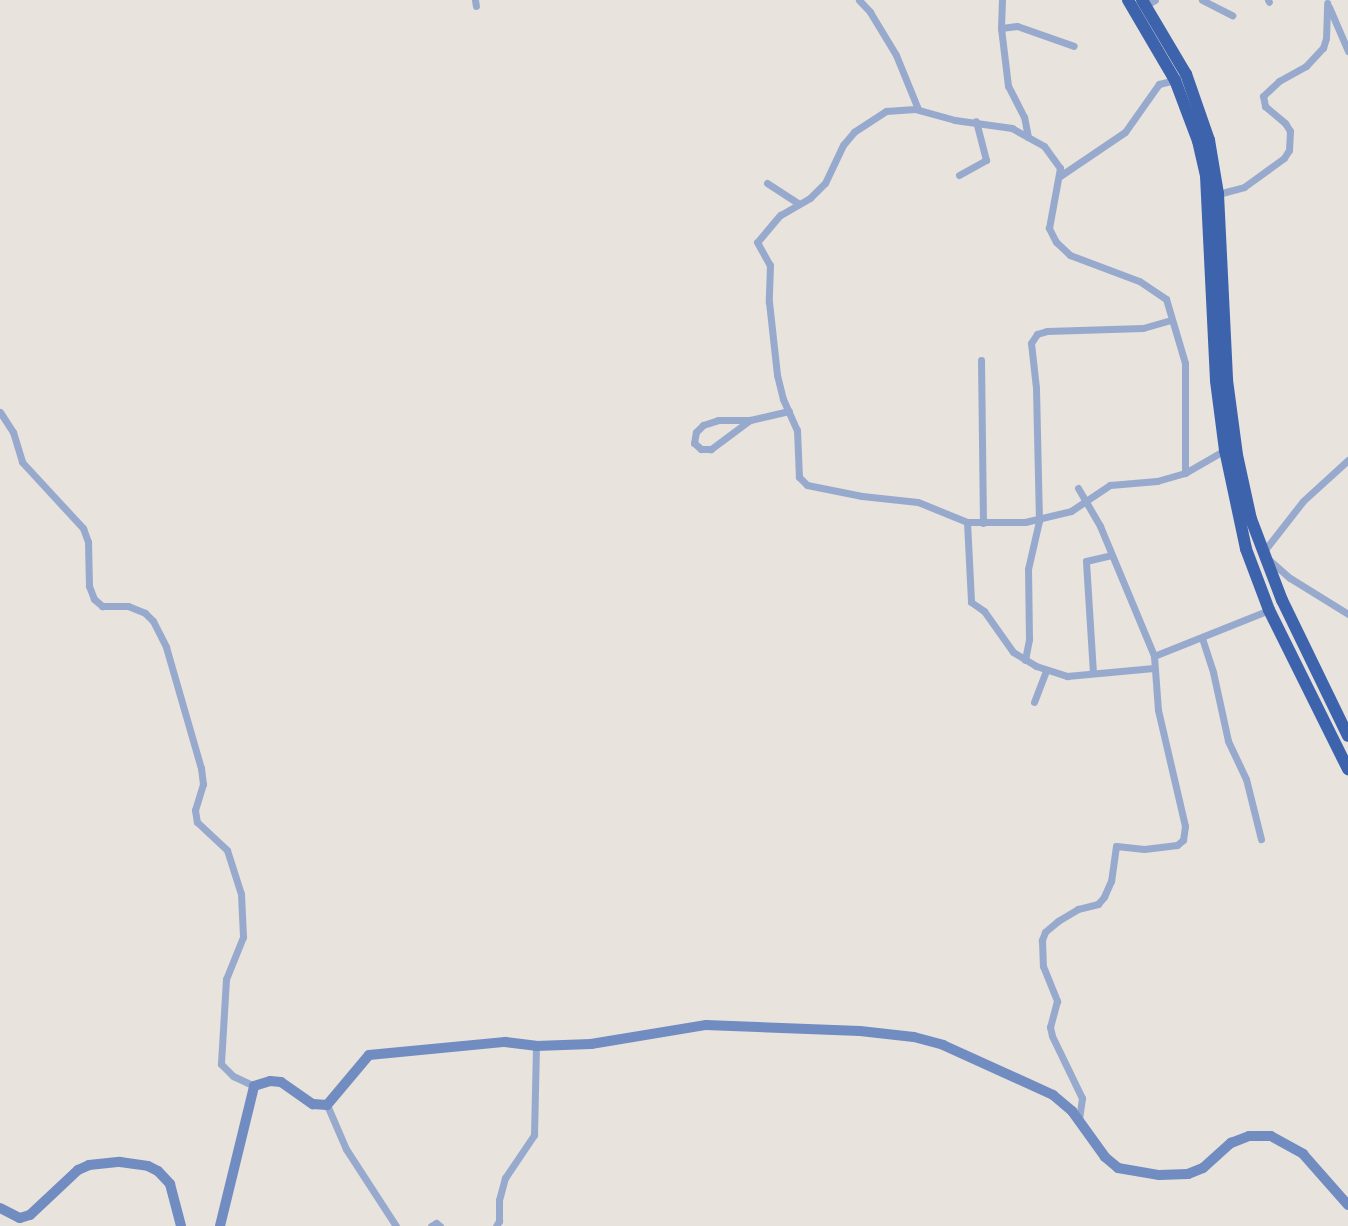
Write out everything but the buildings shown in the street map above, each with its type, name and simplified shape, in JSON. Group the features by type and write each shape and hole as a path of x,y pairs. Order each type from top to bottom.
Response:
{"highway":[{"path":"1128,0 1175,80 1198,141 1206,176 1216,382 1225,450 1246,549 1269,610 1348,769"},
{"path":"1147,2 1177,56 1201,110 1218,194 1227,380 1237,455 1262,553 1348,736"}],"street":[{"path":"859,0 870,12 895,55 918,110"},
{"path":"1002,0 1001,28 1008,86 1024,117 1028,137"},
{"path":"1202,0 1232,15"},
{"path":"1326,2 1348,51"},
{"path":"1218,194 1244,187 1284,158 1289,150 1290,131 1285,122 1265,106 1263,96 1279,81 1306,66 1323,47 1326,38 1326,2"},
{"path":"1001,28 1017,26 1074,46"},
{"path":"1175,80 1159,84 1125,132 1060,176 1051,204 1049,228 1056,242 1070,255 1154,288 1166,299 1185,363 1185,473"},
{"path":"1060,176 1051,153 1012,128 955,120 918,110 886,111 854,132 843,145 825,183 780,215 757,242 769,265 769,302 777,375 797,430 799,475 804,483 862,496 918,502 967,523 1039,521 1071,511 1110,485 1157,481 1185,473 1225,450"},
{"path":"959,175 986,160 976,121"},
{"path":"767,183 799,204"},
{"path":"1025,660 1029,631 1028,569 1039,521 1036,388 1031,343 1034,338 1047,331 1143,328 1171,320"},
{"path":"981,360 983,523"},
{"path":"750,420 712,449 701,449 694,443 696,432 703,425 718,420 750,420 789,411"},
{"path":"0,412 13,432 22,462 83,528 88,542 89,586 94,599 102,606 128,606 145,613 153,621 166,646 201,768 203,783 195,810 197,822 227,850 241,894 243,937 226,979 221,1064 233,1076 254,1086 270,1081 281,1082 313,1104 327,1105"},
{"path":"1348,460 1303,501 1262,553 1290,578 1348,614"},
{"path":"1078,488 1088,502 1154,656 1158,710 1185,826 1182,840 1177,845 1144,849 1116,846 1111,881 1104,897 1098,904 1078,909 1058,921 1045,932 1042,940 1043,966 1057,1000 1051,1027 1052,1036 1082,1098 1079,1119"},
{"path":"967,523 971,602 984,611 1004,644 1025,660 1067,676 1154,668"},
{"path":"1093,673 1086,561 1111,555"},
{"path":"1154,656 1269,610"},
{"path":"1202,638 1213,672 1228,741 1246,779 1261,839"},
{"path":"1034,702 1046,670"},
{"path":"327,1105 369,1055 505,1042 536,1046 598,1043 698,1026 860,1031 914,1037 963,1053 1022,1079 1052,1095 1079,1119 1105,1157 1118,1168 1159,1175 1188,1174 1203,1168 1231,1143 1249,1136 1271,1136 1303,1154 1348,1205"},
{"path":"496,1226 499,1222 499,1200 505,1178 534,1135 536,1046"},
{"path":"220,1226 254,1086"},
{"path":"327,1105 346,1149 396,1226"},
{"path":"0,1208 20,1218 30,1215 78,1170 89,1164 120,1161 148,1166 158,1171 170,1184 181,1226"},
{"path":"431,1226 436,1223 440,1226"}]}
